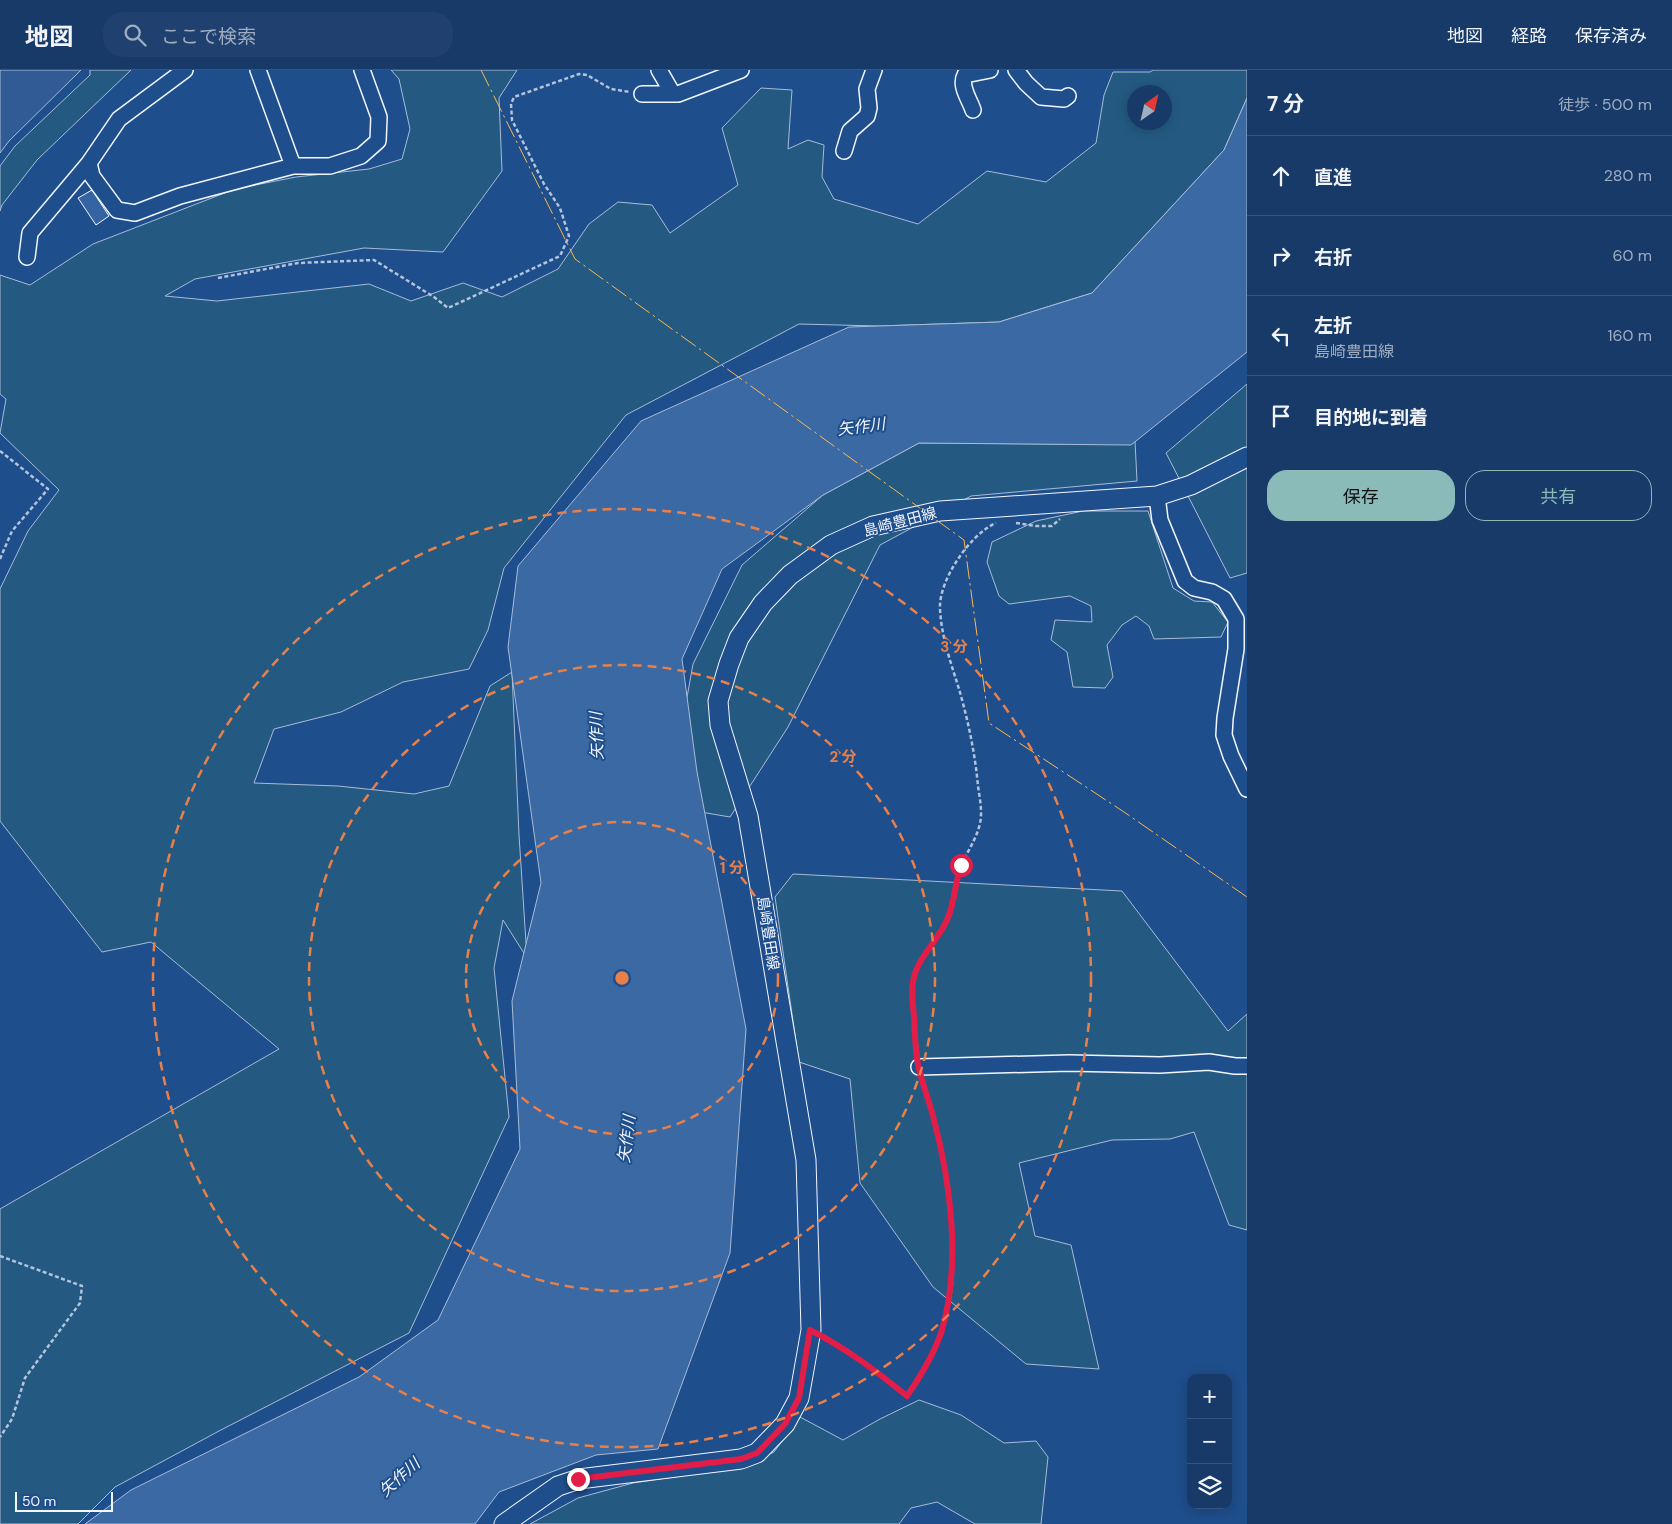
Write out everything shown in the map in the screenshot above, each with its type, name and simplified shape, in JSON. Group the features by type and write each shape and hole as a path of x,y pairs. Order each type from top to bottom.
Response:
{"main road":[{"name":"島崎豊田線","path":"504,1524 558,1486 578,1479 741,1459 757,1453 785,1424 799,1398 810,1330 806,1160 748,816 720,725 718,701 739,638 763,603 790,575 831,545 873,526 940,511 1157,496 1191,485 1247,457"}],"street":[{"path":"27,257 30,232 89,163 119,119 185,70"},
{"path":"258,70 294,166"},
{"path":"89,163 92,176 117,210 135,214 180,196 294,166 330,166 361,156 378,141 379,117 362,70"},
{"path":"659,70 673,94"},
{"path":"642,94 678,94 741,70"},
{"path":"844,152 850,131 867,116 869,108 867,89 874,70"},
{"path":"973,110 962,80 965,76 990,70"},
{"path":"1016,70 1041,97 1064,99 1068,96"},
{"path":"1157,496 1160,520 1184,581 1194,588 1212,592 1224,598 1236,620 1236,649 1224,718 1224,735 1231,756 1247,789"},
{"path":"918,1067 1069,1063 1160,1065 1209,1062 1247,1066"}],"path":[{"path":"218,278 298,262 374,260 434,296 448,308 560,256 569,236 560,208 544,184 512,120 511,104 514,97 579,74 587,75 611,89 642,94"},
{"path":"0,451 48,489 12,531 0,559"},
{"path":"1007,521 1036,526 1052,526 1061,518"},
{"path":"810,1330 837,1343 865,1362 907,1396 920,1376 942,1331 950,1294 953,1255 948,1191 939,1139 918,1067 913,1012 913,982 922,960 946,922 952,906 956,880 979,825 982,813 976,764 962,701 947,651 940,598 946,580 964,551 982,531 1000,522"},
{"path":"0,1256 82,1286 80,1303 25,1378 12,1419 0,1437"}],"shaded area":[{"path":"0,70 81,70 9,141 0,153"},
{"path":"90,70 131,70 37,160 2,205 0,211 0,166 15,146 90,75"},
{"path":"391,70 517,70 499,98 502,171 443,252 364,248 195,279 165,296 217,301 369,284 411,301 463,283 502,297 558,269 589,224 618,202 652,205 670,233 738,185 722,128 761,88 792,90 788,149 808,140 824,145 822,177 834,199 918,224 987,171 1046,182 1096,143 1104,95 1113,72 1247,70 1247,98 1224,150 1092,293 999,322 878,326 799,324 626,415 504,568 488,630 469,669 403,682 341,712 274,729 254,783 338,786 414,794 449,786 490,686 512,672 519,835 527,958 503,920 494,968 509,1117 409,1333 115,1487 78,1524 0,1524 0,1209 279,1049 151,942 102,952 0,821 0,589 28,531 59,490 0,433 6,399 0,394 0,275 30,285 93,244 235,189 296,177 369,169 402,159 410,129 399,79"},
{"path":"1247,384 1247,573 1230,578 1166,453"},
{"path":"1135,441 1137,481 971,496 880,545 788,727 730,817 677,808 675,764 693,664 742,565 823,495 919,443 1060,444"},
{"path":"1083,511 1148,511 1173,588 1194,601 1212,602 1228,622 1221,637 1154,639 1149,626 1136,616 1122,625 1107,645 1113,677 1105,688 1073,687 1067,652 1051,640 1055,620 1092,622 1091,606 1070,596 1009,604 999,596 987,562 992,542 1036,521"},
{"path":"793,874 1122,891 1228,1031 1247,1014 1247,1230 1229,1225 1194,1132 1170,1139 1112,1140 1019,1163 1035,1236 1071,1245 1099,1369 1026,1364 933,1287 860,1183 850,1079 799,1062 775,897"},
{"path":"919,1400 961,1415 1004,1443 1036,1441 1048,1457 1041,1524 975,1524 937,1502 911,1508 899,1524 530,1524 578,1498 633,1483 742,1467 774,1452 800,1417 843,1440"}],"water":[{"name":"矢作川","path":"1247,98 1247,352 1131,445 919,443 823,495 722,569 682,659 697,772 746,1029 730,1253 658,1449 596,1455 499,1492 475,1524 85,1524 131,1490 359,1377 438,1320 520,1149 512,1001 541,883 508,647 518,566 641,421 849,327 999,322 1092,293 1224,150"}],"building":[{"path":"92,190 109,216 96,225 78,198"}],"power":[{"path":"481,70 575,259 964,540 989,723 1124,812 1247,897"}],"route":[{"path":"578,1479 741,1459 757,1453 785,1424 799,1398 810,1330 837,1343 865,1362 907,1396 920,1376 942,1331 950,1294 953,1255 948,1191 939,1139 918,1067 912,992 917,970 946,922 952,906 956,880 961,865"}]}
